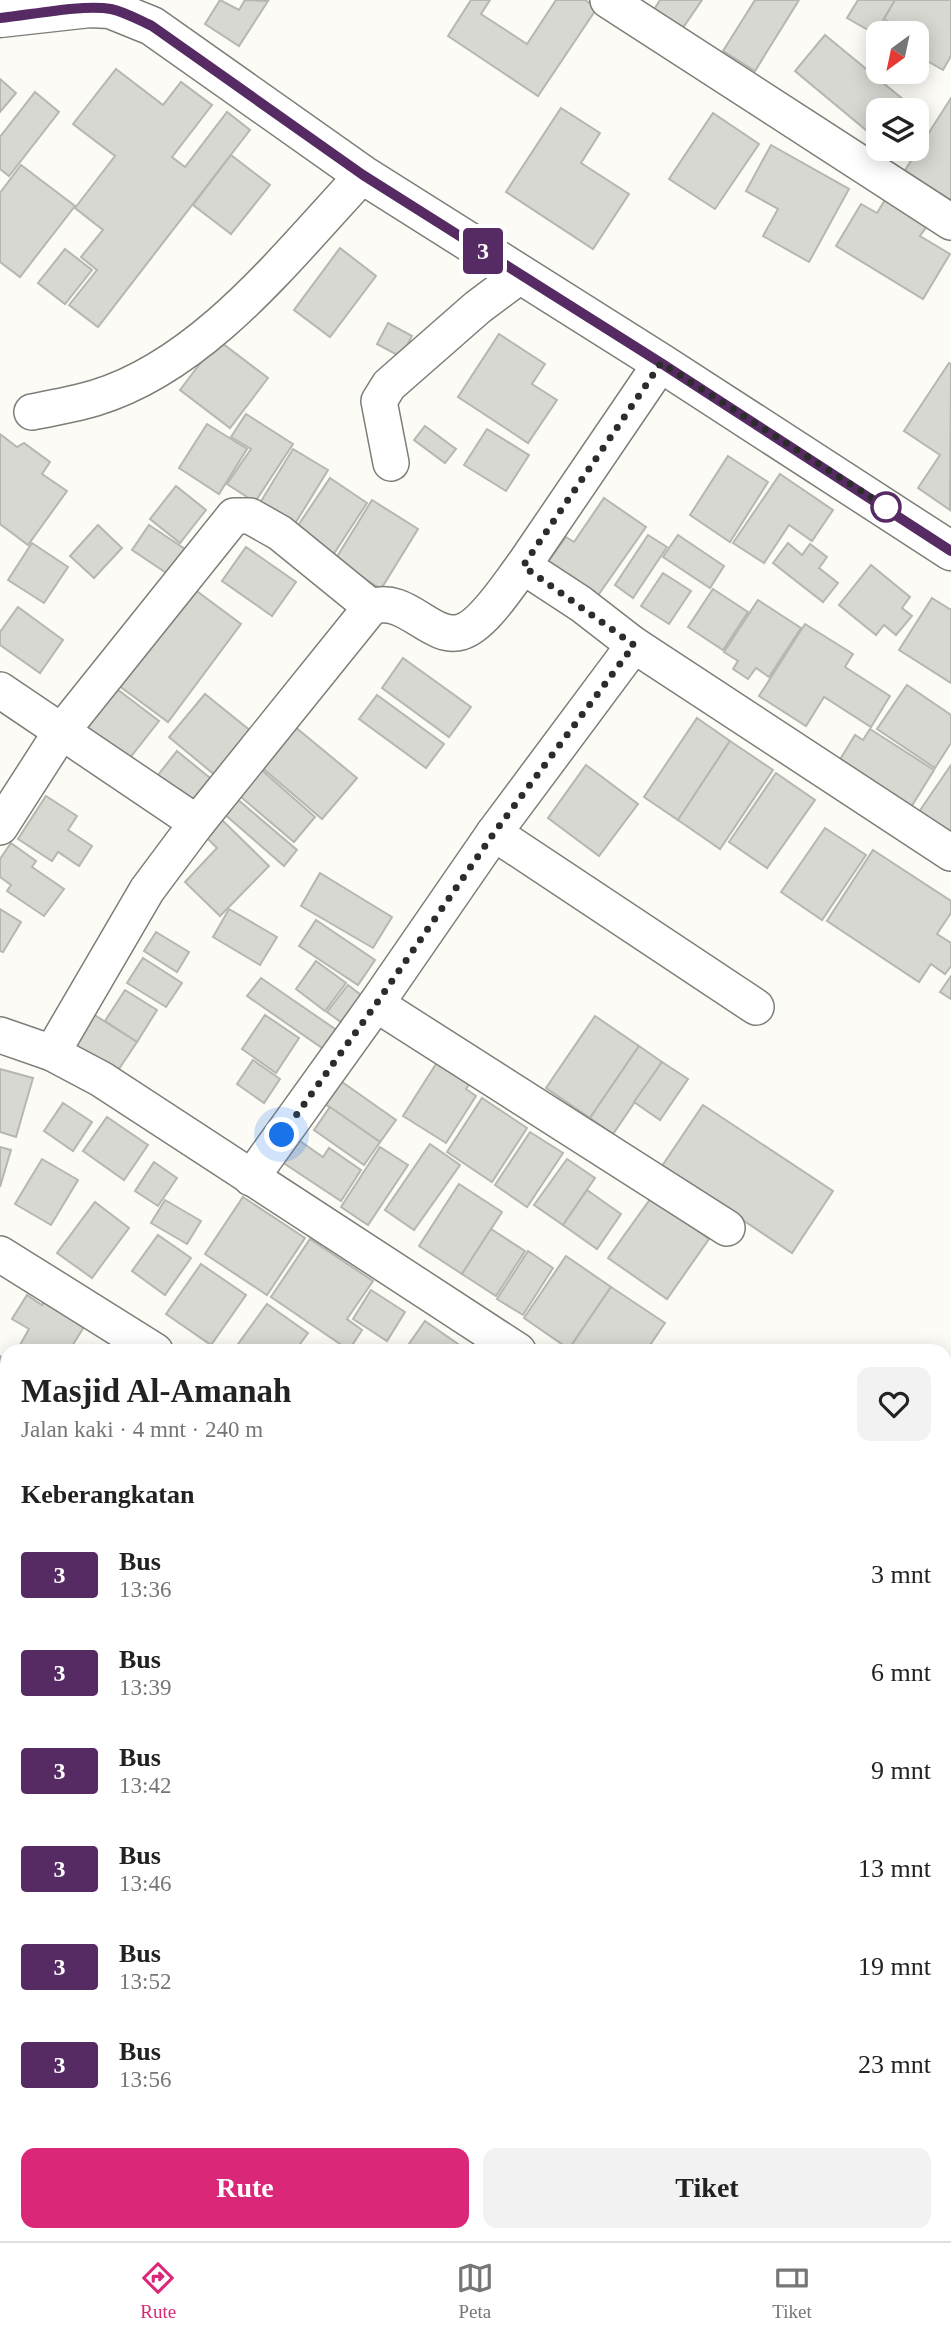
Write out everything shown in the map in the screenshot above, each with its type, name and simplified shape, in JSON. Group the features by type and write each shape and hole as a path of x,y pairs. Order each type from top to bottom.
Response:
{"main road":[{"path":"0,18 90,8 133,8 152,26 363,175 661,363 951,551"}],"street":[{"path":"608,0 951,222"},
{"path":"32,412 96,398 135,382 170,363 226,321 363,175"},
{"path":"391,463 379,401 384,393 478,307 521,275"},
{"path":"52,1053 147,890 197,823 371,607 383,602 397,606 445,632 461,632 474,624 523,566 661,363"},
{"path":"0,827 61,732 234,516 250,516 280,533 371,607"},
{"path":"523,566 634,645 951,853"},
{"path":"251,1178 494,833 634,645"},
{"path":"0,690 197,823"},
{"path":"494,833 756,1007"},
{"path":"376,1004 727,1228"},
{"path":"0,1035 52,1053 100,1079 506,1344"},
{"path":"0,1254 144,1344"}],"building":[{"path":"220,0 239,10 245,0 268,1 239,46 205,24"},
{"path":"471,0 490,0 481,14 527,44 556,0 585,0 597,8 538,96 448,36"},
{"path":"660,0 702,0 680,32 652,13"},
{"path":"755,0 799,0 755,71 723,51"},
{"path":"858,0 895,0 883,21 866,21 866,29 847,18"},
{"path":"895,0 951,0 951,56 943,70 929,62 929,21 884,19"},
{"path":"825,35 866,69 866,84 884,84 901,98 866,98 866,130 795,71"},
{"path":"116,69 163,105 181,82 212,105 172,157 185,167 227,112 250,130 98,327 69,305 97,270 81,257 103,230 75,208 115,156 73,124"},
{"path":"0,79 16,93 0,112"},
{"path":"35,92 59,112 9,176 0,169 0,137"},
{"path":"951,98 951,199 948,204 902,175 911,161 929,161 929,133"},
{"path":"561,108 600,133 581,163 629,194 593,249 506,192"},
{"path":"713,113 759,144 715,209 669,179"},
{"path":"771,145 849,189 809,262 763,236 778,209 746,191"},
{"path":"231,155 270,185 231,234 193,205"},
{"path":"21,165 75,206 20,277 0,262 0,193"},
{"path":"885,200 927,226 920,236 950,254 923,299 836,246 861,204 877,213"},
{"path":"340,248 376,276 330,337 294,310"},
{"path":"65,249 92,270 65,304 38,283"},
{"path":"388,323 412,336 401,357 377,344"},
{"path":"499,334 545,364 532,384 557,400 528,443 458,397"},
{"path":"218,340 268,378 230,428 180,390"},
{"path":"949,363 950,510 918,488 940,455 904,431"},
{"path":"246,414 293,444 255,502 227,484 251,449 231,437"},
{"path":"207,424 247,449 219,494 179,468"},
{"path":"425,426 456,449 445,463 414,440"},
{"path":"487,429 529,455 506,491 464,465"},
{"path":"0,434 17,447 24,443 50,462 42,474 67,491 28,545 0,524"},
{"path":"293,449 328,470 290,532 255,511"},
{"path":"728,456 768,482 730,542 690,515"},
{"path":"780,474 833,510 812,541 789,525 764,563 733,543"},
{"path":"330,478 367,503 333,555 295,530"},
{"path":"176,486 206,510 180,543 150,519"},
{"path":"604,498 646,527 594,601 545,566 566,537 574,542"},
{"path":"372,500 418,529 381,589 335,560"},
{"path":"98,525 122,548 94,578 70,556"},
{"path":"149,525 191,553 174,578 132,550"},
{"path":"648,535 667,547 633,598 615,585"},
{"path":"678,535 724,566 710,588 663,557"},
{"path":"32,543 68,567 44,603 8,580"},
{"path":"788,543 802,555 810,544 827,557 819,568 838,583 823,602 773,563"},
{"path":"246,547 296,582 272,616 222,581"},
{"path":"871,565 910,597 902,608 912,616 896,635 884,625 876,635 839,605"},
{"path":"663,573 691,591 669,624 641,606"},
{"path":"190,586 241,624 168,722 118,685"},
{"path":"713,589 748,612 723,650 688,627"},
{"path":"932,598 951,610 951,683 899,650"},
{"path":"758,600 801,628 769,677 756,668 748,679 733,669 738,661 724,652"},
{"path":"18,607 63,640 40,673 0,645 0,632"},
{"path":"805,624 853,654 845,667 890,696 871,727 824,697 806,726 759,696"},
{"path":"403,658 471,707 449,737 382,688"},
{"path":"109,683 159,721 122,768 73,729"},
{"path":"907,685 951,715 951,743 935,768 877,729"},
{"path":"205,694 252,732 216,776 169,737"},
{"path":"377,695 444,744 426,768 359,719"},
{"path":"697,718 730,741 678,820 644,797"},
{"path":"294,726 357,778 322,819 260,766"},
{"path":"870,729 934,770 908,812 836,766 855,735 863,740"},
{"path":"730,741 773,770 720,849 678,820"},
{"path":"177,751 210,778 187,807 154,780"},
{"path":"586,765 638,804 599,856 548,818"},
{"path":"951,765 951,848 912,822"},
{"path":"257,766 315,817 294,842 235,792"},
{"path":"776,773 815,800 767,868 729,842"},
{"path":"46,796 77,816 68,830 92,846 79,866 58,852 52,861 18,839"},
{"path":"236,798 297,850 284,866 223,813"},
{"path":"220,818 269,866 220,916 185,882 217,848 204,835"},
{"path":"825,828 866,855 822,920 781,892"},
{"path":"11,843 36,861 32,867 64,889 44,916 7,891 11,885 0,877 0,859"},
{"path":"873,850 951,901 951,913 937,934 951,943 951,966 945,974 931,964 919,982 827,921"},
{"path":"320,873 392,917 373,948 301,906"},
{"path":"0,909 21,922 3,952 0,951"},
{"path":"229,909 277,937 260,965 213,937"},
{"path":"316,920 375,960 358,985 299,946"},
{"path":"156,932 189,952 177,972 144,951"},
{"path":"143,958 182,983 166,1007 127,983"},
{"path":"316,961 346,983 325,1011 296,989"},
{"path":"951,976 951,999 940,992"},
{"path":"261,978 338,1031 325,1050 247,996"},
{"path":"348,985 369,1001 349,1028 327,1012"},
{"path":"125,990 157,1010 137,1042 105,1021"},
{"path":"93,1014 137,1042 115,1075 71,1047"},
{"path":"265,1015 299,1038 276,1073 242,1049"},
{"path":"595,1016 639,1046 590,1118 546,1088"},
{"path":"639,1046 662,1062 613,1134 590,1118"},
{"path":"443,1053 475,1075 466,1089 476,1096 446,1143 403,1116"},
{"path":"253,1060 280,1079 264,1103 237,1084"},
{"path":"662,1062 688,1079 660,1120 634,1102"},
{"path":"0,1069 33,1078 16,1137 0,1132"},
{"path":"335,1077 396,1120 380,1142 319,1100"},
{"path":"482,1098 527,1128 492,1182 447,1152"},
{"path":"63,1103 92,1122 73,1151 44,1131"},
{"path":"703,1105 833,1191 792,1253 662,1166"},
{"path":"330,1107 380,1142 364,1165 314,1130"},
{"path":"107,1117 148,1145 124,1180 83,1151"},
{"path":"530,1132 563,1153 527,1207 495,1185"},
{"path":"297,1139 323,1157 329,1148 361,1170 341,1201 282,1162"},
{"path":"430,1144 460,1165 414,1230 385,1210"},
{"path":"0,1147 11,1150 0,1187"},
{"path":"380,1147 408,1165 368,1225 341,1207"},
{"path":"42,1159 78,1180 51,1225 15,1204"},
{"path":"567,1159 595,1178 563,1225 534,1205"},
{"path":"154,1162 177,1178 158,1206 135,1191"},
{"path":"459,1184 502,1212 462,1274 419,1246"},
{"path":"587,1190 621,1214 597,1249 563,1225"},
{"path":"243,1197 305,1238 267,1295 205,1254"},
{"path":"651,1198 709,1239 667,1299 608,1258"},
{"path":"165,1200 201,1221 187,1244 151,1223"},
{"path":"95,1202 129,1228 92,1278 57,1253"},
{"path":"491,1229 525,1251 496,1296 462,1274"},
{"path":"158,1235 191,1258 165,1295 132,1271"},
{"path":"310,1239 373,1281 347,1319 362,1330 353,1344 340,1344 271,1297"},
{"path":"528,1251 553,1268 523,1315 497,1299"},
{"path":"566,1256 611,1287 572,1344 562,1344 524,1318"},
{"path":"201,1264 246,1295 212,1344 166,1314"},
{"path":"611,1287 665,1323 651,1344 572,1344"},
{"path":"371,1290 405,1312 387,1341 353,1319"},
{"path":"51,1291 87,1322 73,1344 21,1344 29,1329 12,1319 27,1295 42,1305"},
{"path":"267,1304 308,1333 300,1344 238,1344"},
{"path":"425,1321 458,1344 409,1344"}],"bus line":[{"name":"3","path":"0,18 90,8 110,9 152,26 363,175 661,363 951,551"}],"route":[{"path":"282,1135 494,833 634,645 523,566 661,363 886,507"}]}
